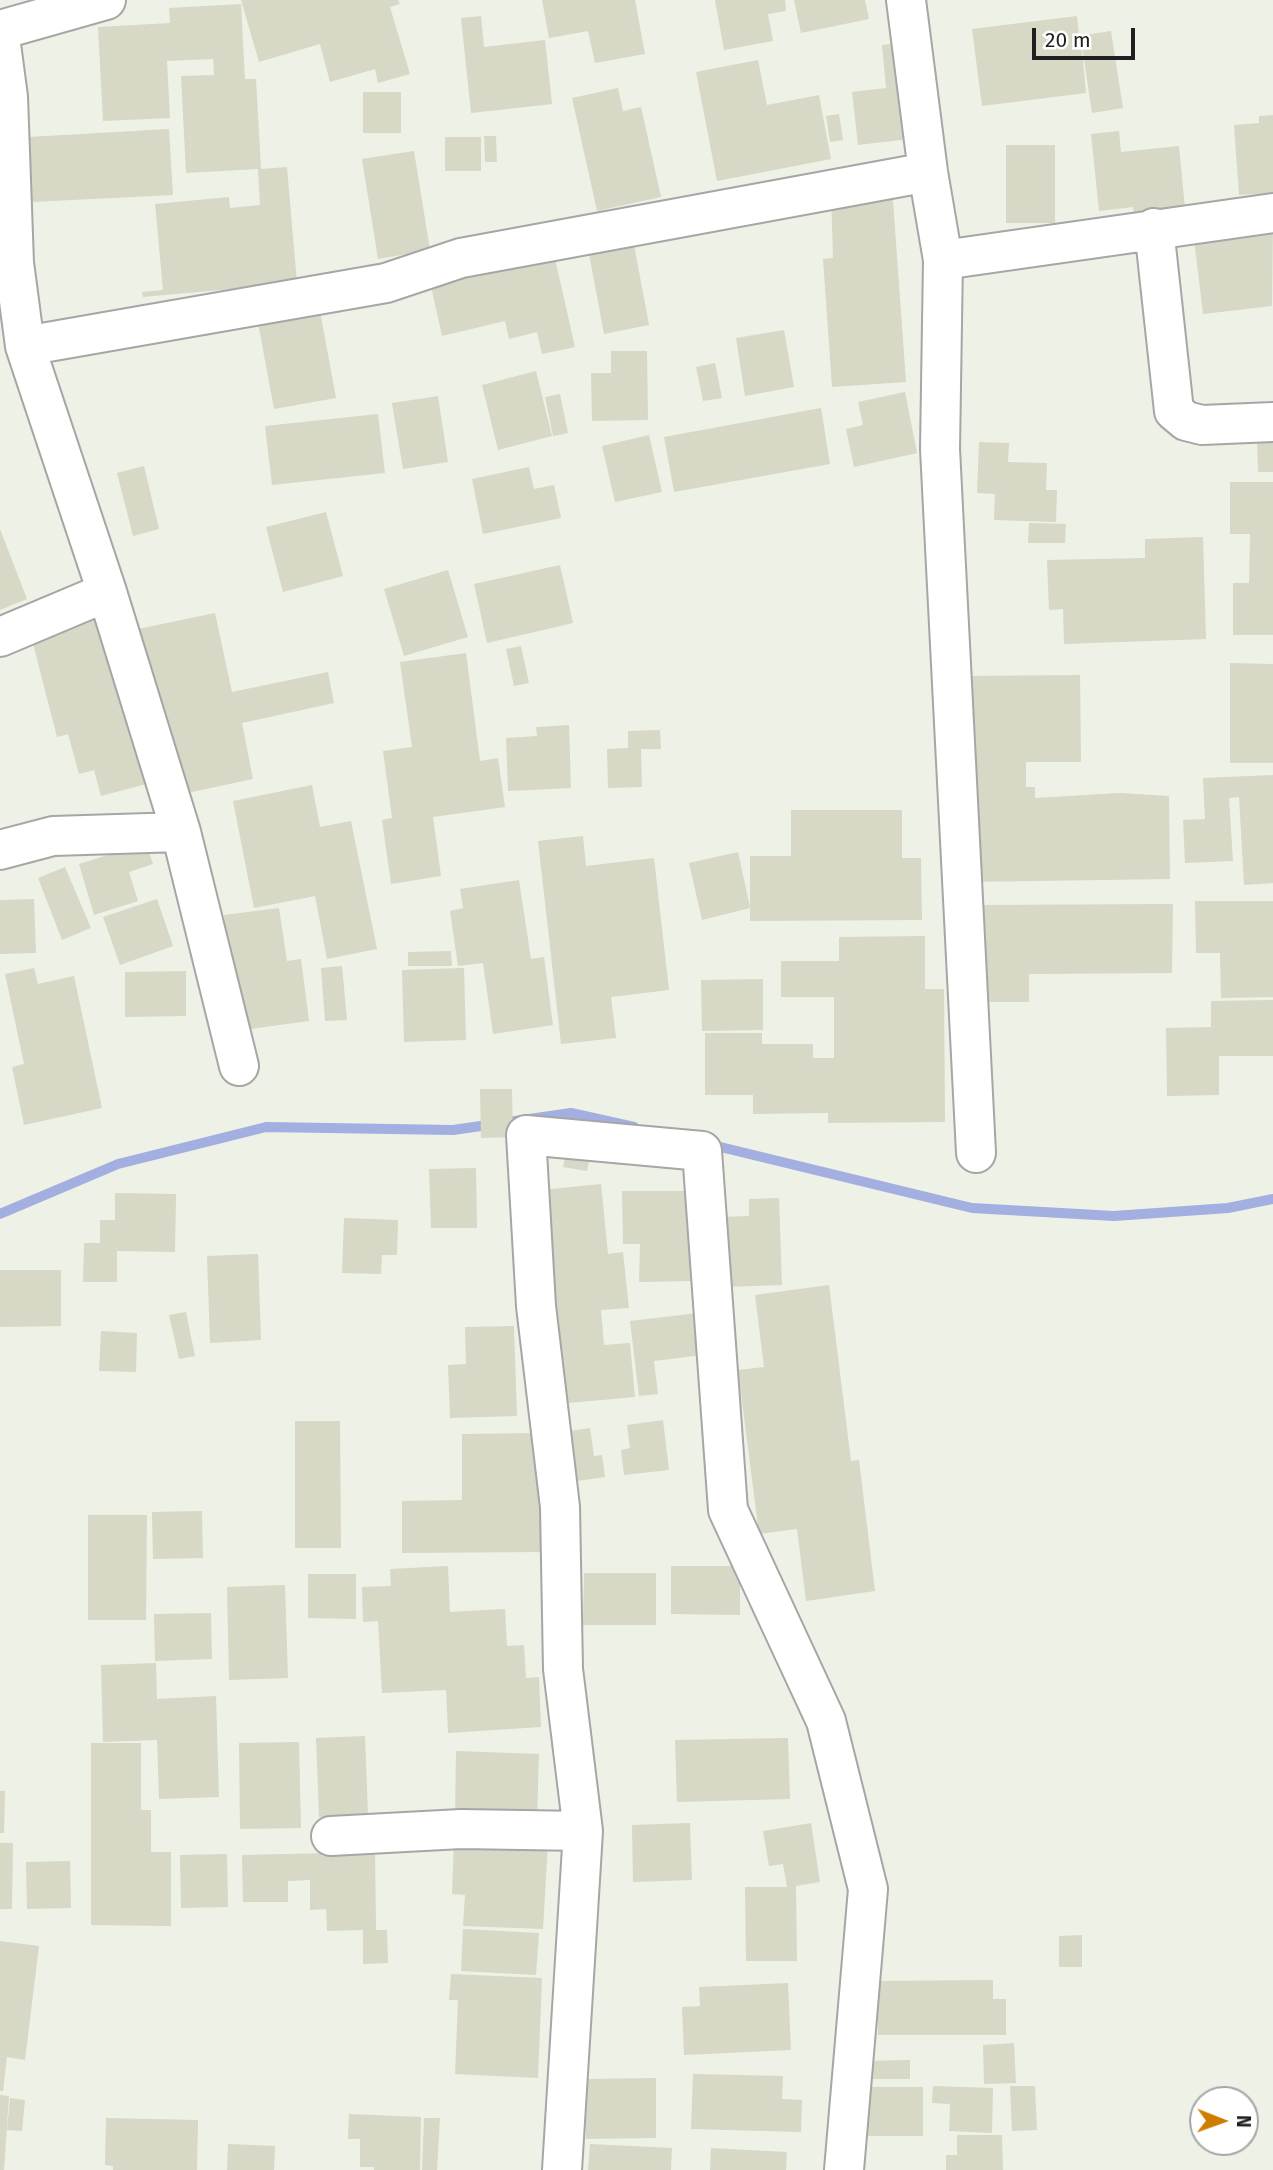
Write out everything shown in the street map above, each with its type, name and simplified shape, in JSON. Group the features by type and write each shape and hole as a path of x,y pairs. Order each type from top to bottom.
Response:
{"street":[{"path":"0,30 106,0"},
{"path":"906,0 928,172 943,260 940,449 976,1153"},
{"path":"0,37 8,97 14,263 25,346 107,592 181,832 239,1066"},
{"path":"25,346 386,283 461,258 928,172"},
{"path":"943,260 1273,213"},
{"path":"1154,228 1174,411 1186,421 1202,425 1273,422"},
{"path":"0,637 107,592"},
{"path":"0,850 53,836 181,832"},
{"path":"562,2170 583,1831 563,1669 560,1507 536,1306 526,1135 702,1151 728,1510 825,1721 868,1889 844,2170"},
{"path":"331,1836 461,1829 583,1831"}],"building":[{"path":"241,0 398,0 400,4 390,7 410,74 378,83 375,69 330,82 320,44 259,62"},
{"path":"542,0 635,0 645,54 595,63 588,31 549,38"},
{"path":"715,0 785,0 786,11 768,14 773,41 724,50"},
{"path":"794,0 865,0 869,19 801,33"},
{"path":"241,4 245,79 256,79 261,169 287,167 297,283 143,297 142,292 163,290 155,204 229,197 230,208 260,205 258,169 186,173 181,76 214,75 213,59 167,61 170,118 103,121 98,27 170,23 169,8"},
{"path":"481,16 484,47 545,40 552,104 471,113 461,18"},
{"path":"1077,16 1079,36 1111,31 1123,108 1092,113 1081,39 1086,93 982,106 972,29"},
{"path":"900,43 910,139 858,145 852,92 886,88 882,45"},
{"path":"758,60 767,105 819,95 831,159 717,181 696,72"},
{"path":"618,88 623,111 641,107 661,197 597,211 572,98"},
{"path":"363,92 401,92 401,133 363,133"},
{"path":"839,114 843,140 830,142 826,116"},
{"path":"1273,115 1273,193 1239,195 1234,125 1259,123 1259,116"},
{"path":"169,129 173,195 31,202 28,137"},
{"path":"1119,131 1121,152 1179,146 1185,208 1134,213 1133,207 1099,211 1091,134"},
{"path":"484,136 496,136 497,162 485,162"},
{"path":"445,137 481,137 481,171 445,171"},
{"path":"1006,145 1055,145 1055,223 1006,223"},
{"path":"414,151 430,250 378,259 362,159"},
{"path":"892,187 906,382 832,387 823,259 833,258 831,192"},
{"path":"1273,221 1272,306 1203,314 1193,231"},
{"path":"632,234 649,325 604,334 587,243"},
{"path":"553,250 575,347 542,354 537,332 509,339 505,321 442,336 429,277"},
{"path":"318,300 336,398 274,409 256,312"},
{"path":"784,330 794,387 745,396 736,338"},
{"path":"611,351 647,351 648,420 592,421 591,373 611,373"},
{"path":"715,363 722,398 703,401 696,367"},
{"path":"536,371 552,436 498,450 482,385"},
{"path":"905,392 917,453 854,467 846,429 863,425 858,402"},
{"path":"560,394 568,433 553,436 545,397"},
{"path":"438,396 448,462 403,469 392,403"},
{"path":"821,408 830,464 674,492 664,437"},
{"path":"378,414 385,473 272,485 265,426"},
{"path":"649,435 662,492 615,502 602,446"},
{"path":"1273,436 1273,472 1258,472 1257,437"},
{"path":"979,442 1009,443 1008,462 1047,463 1046,490 1057,490 1056,522 994,520 995,494 977,493"},
{"path":"144,466 159,529 133,536 117,473"},
{"path":"529,467 534,489 554,485 561,518 483,534 472,479"},
{"path":"1230,482 1273,482 1273,635 1233,635 1233,583 1249,583 1250,534 1230,534"},
{"path":"326,512 343,576 283,592 266,527"},
{"path":"1029,523 1066,524 1065,543 1028,543"},
{"path":"0,529 27,599 0,610"},
{"path":"1203,537 1206,639 1064,644 1063,609 1049,610 1047,560 1145,558 1145,539"},
{"path":"560,565 573,623 487,643 474,584"},
{"path":"448,570 468,637 404,656 384,589"},
{"path":"215,613 232,692 328,672 334,703 242,723 253,779 173,796 138,629"},
{"path":"106,616 150,783 101,796 94,770 79,774 68,734 57,737 31,636"},
{"path":"521,646 529,683 514,686 506,649"},
{"path":"466,653 480,761 498,758 505,807 433,817 441,876 391,884 382,820 392,818 383,751 412,747 400,662"},
{"path":"1230,663 1273,664 1273,763 1230,763"},
{"path":"1080,675 1081,762 1026,762 1026,787 1035,787 1035,798 1119,793 1169,796 1170,879 967,882 965,676"},
{"path":"569,725 571,788 508,791 506,738 537,736 536,727"},
{"path":"660,730 661,749 641,749 642,787 608,788 607,749 628,748 628,731"},
{"path":"1273,775 1273,883 1244,885 1239,797 1229,798 1233,861 1185,863 1183,820 1205,819 1203,778"},
{"path":"312,785 320,827 351,821 377,949 327,959 315,896 254,908 233,801"},
{"path":"791,810 902,810 902,858 921,858 922,920 750,921 750,908 702,920 689,863 738,852 750,907 750,856 791,856"},
{"path":"583,836 586,866 654,858 669,990 611,997 616,1038 561,1044 538,841"},
{"path":"146,843 153,864 129,872 138,901 94,915 79,864"},
{"path":"65,867 91,928 62,940 38,878"},
{"path":"519,880 531,959 544,957 553,1025 493,1034 483,963 458,966 450,911 463,908 460,889"},
{"path":"34,899 36,953 0,954 0,900"},
{"path":"157,899 173,946 120,965 103,917"},
{"path":"1195,901 1273,901 1273,997 1221,998 1220,953 1196,953"},
{"path":"1173,904 1172,973 1029,974 1029,1002 978,1002 977,905"},
{"path":"279,908 287,961 301,959 309,1021 235,1031 224,915"},
{"path":"925,936 925,989 944,989 945,1122 828,1123 828,1113 753,1114 753,1095 705,1095 705,1033 762,1033 762,1044 813,1044 813,1058 834,1058 834,997 781,997 781,961 839,961 839,937"},
{"path":"451,951 452,966 408,966 408,952"},
{"path":"342,966 347,1020 325,1021 321,968"},
{"path":"34,968 38,984 74,976 102,1108 24,1125 12,1067 24,1064 5,974"},
{"path":"464,968 466,1040 404,1042 402,970"},
{"path":"186,971 186,1016 125,1017 125,972"},
{"path":"763,979 763,1030 702,1031 701,980"},
{"path":"1273,1000 1273,1056 1219,1056 1219,1095 1167,1096 1166,1028 1211,1027 1211,1001"},
{"path":"480,1089 512,1089 513,1137 481,1138"},
{"path":"566,1152 590,1157 587,1171 563,1167"},
{"path":"476,1168 477,1228 431,1228 429,1169"},
{"path":"601,1184 608,1254 623,1252 629,1308 601,1310 604,1345 630,1343 635,1397 557,1404 541,1190"},
{"path":"622,1191 691,1191 692,1281 639,1282 640,1244 623,1244"},
{"path":"115,1193 176,1194 175,1252 117,1251 117,1282 83,1282 84,1243 100,1243 100,1220 115,1220"},
{"path":"779,1198 782,1285 723,1287 721,1217 749,1216 749,1199"},
{"path":"344,1218 398,1220 397,1255 382,1255 381,1274 342,1273"},
{"path":"258,1254 261,1340 210,1343 207,1256"},
{"path":"0,1270 61,1270 61,1326 0,1327"},
{"path":"829,1285 851,1461 859,1460 875,1591 806,1601 797,1529 759,1534 738,1370 764,1367 755,1295"},
{"path":"186,1312 195,1356 179,1359 169,1315"},
{"path":"698,1313 703,1355 654,1361 658,1394 639,1396 630,1321"},
{"path":"514,1326 517,1416 450,1418 448,1365 466,1364 465,1327"},
{"path":"101,1331 137,1333 136,1372 99,1371"},
{"path":"663,1420 669,1470 624,1475 621,1450 630,1448 627,1425"},
{"path":"295,1421 340,1421 341,1548 295,1548"},
{"path":"590,1428 594,1456 602,1455 605,1477 563,1483 556,1433"},
{"path":"541,1433 542,1552 402,1553 402,1501 462,1500 462,1434"},
{"path":"202,1511 203,1558 153,1559 152,1512"},
{"path":"88,1515 147,1515 146,1620 88,1620"},
{"path":"448,1566 450,1612 505,1609 507,1646 524,1645 526,1678 539,1677 541,1727 448,1733 446,1690 382,1693 378,1621 363,1622 362,1587 391,1586 390,1569"},
{"path":"671,1566 740,1566 740,1615 671,1614"},
{"path":"584,1573 656,1573 656,1625 583,1625"},
{"path":"308,1574 356,1574 356,1619 308,1618"},
{"path":"285,1585 288,1678 229,1680 227,1587"},
{"path":"211,1613 212,1659 155,1661 154,1614"},
{"path":"156,1663 157,1699 216,1696 219,1797 159,1799 157,1740 103,1742 101,1665"},
{"path":"365,1736 368,1815 319,1817 316,1738"},
{"path":"788,1738 790,1799 677,1802 675,1740"},
{"path":"299,1742 301,1828 240,1829 239,1743"},
{"path":"91,1743 141,1743 141,1810 151,1810 151,1852 171,1852 171,1926 91,1925"},
{"path":"456,1751 539,1754 537,1820 455,1818"},
{"path":"0,1791 5,1791 4,1833 0,1833"},
{"path":"690,1823 692,1880 633,1882 632,1825"},
{"path":"811,1823 820,1882 796,1886 797,1961 746,1961 745,1887 787,1887 783,1864 769,1866 763,1831"},
{"path":"454,1838 548,1842 543,1929 463,1926 465,1895 452,1894"},
{"path":"0,1843 13,1843 12,1909 0,1909"},
{"path":"375,1852 376,1930 387,1930 388,1963 363,1964 363,1930 327,1931 326,1909 310,1910 310,1880 288,1881 288,1902 243,1902 242,1855"},
{"path":"227,1854 228,1907 181,1908 180,1855"},
{"path":"70,1861 71,1908 27,1909 26,1862"},
{"path":"463,1929 539,1933 536,1975 461,1971"},
{"path":"1082,1935 1082,1967 1059,1967 1059,1936"},
{"path":"0,1941 39,1946 25,2060 7,2057 3,2091 0,2091"},
{"path":"451,1974 542,1978 538,2078 455,2074 458,2000 449,2000"},
{"path":"993,1980 993,1999 1006,1999 1006,2035 878,2035 878,1981"},
{"path":"788,1983 791,2050 684,2055 682,2007 700,2006 699,1987"},
{"path":"1014,2043 1016,2083 984,2084 983,2045"},
{"path":"910,2060 910,2079 861,2079 862,2061"},
{"path":"693,2074 783,2076 782,2099 802,2100 801,2132 691,2129"},
{"path":"656,2078 656,2138 586,2139 584,2079"},
{"path":"933,2086 993,2088 992,2133 949,2131 950,2104 932,2103"},
{"path":"1010,2086 1035,2086 1037,2130 1012,2131"},
{"path":"854,2087 923,2087 923,2136 854,2136"},
{"path":"0,2095 9,2096 4,2170 0,2170"},
{"path":"10,2098 25,2100 22,2131 7,2130"},
{"path":"349,2114 421,2117 420,2170 374,2170 374,2167 360,2167 360,2139 348,2139"},
{"path":"106,2118 198,2120 197,2170 113,2170 113,2166 105,2165"},
{"path":"424,2118 440,2118 437,2170 422,2170"},
{"path":"957,2135 1002,2135 1003,2170 946,2170 946,2155 957,2155"},
{"path":"228,2144 275,2146 274,2170 227,2170"},
{"path":"590,2144 672,2148 671,2170 588,2170"},
{"path":"711,2148 787,2152 786,2170 710,2170"}],"waterway":[{"path":"0,1214 118,1164 266,1127 453,1130 571,1113 634,1127"},
{"path":"708,1144 972,1208 1114,1216 1228,1208 1273,1199"}]}
